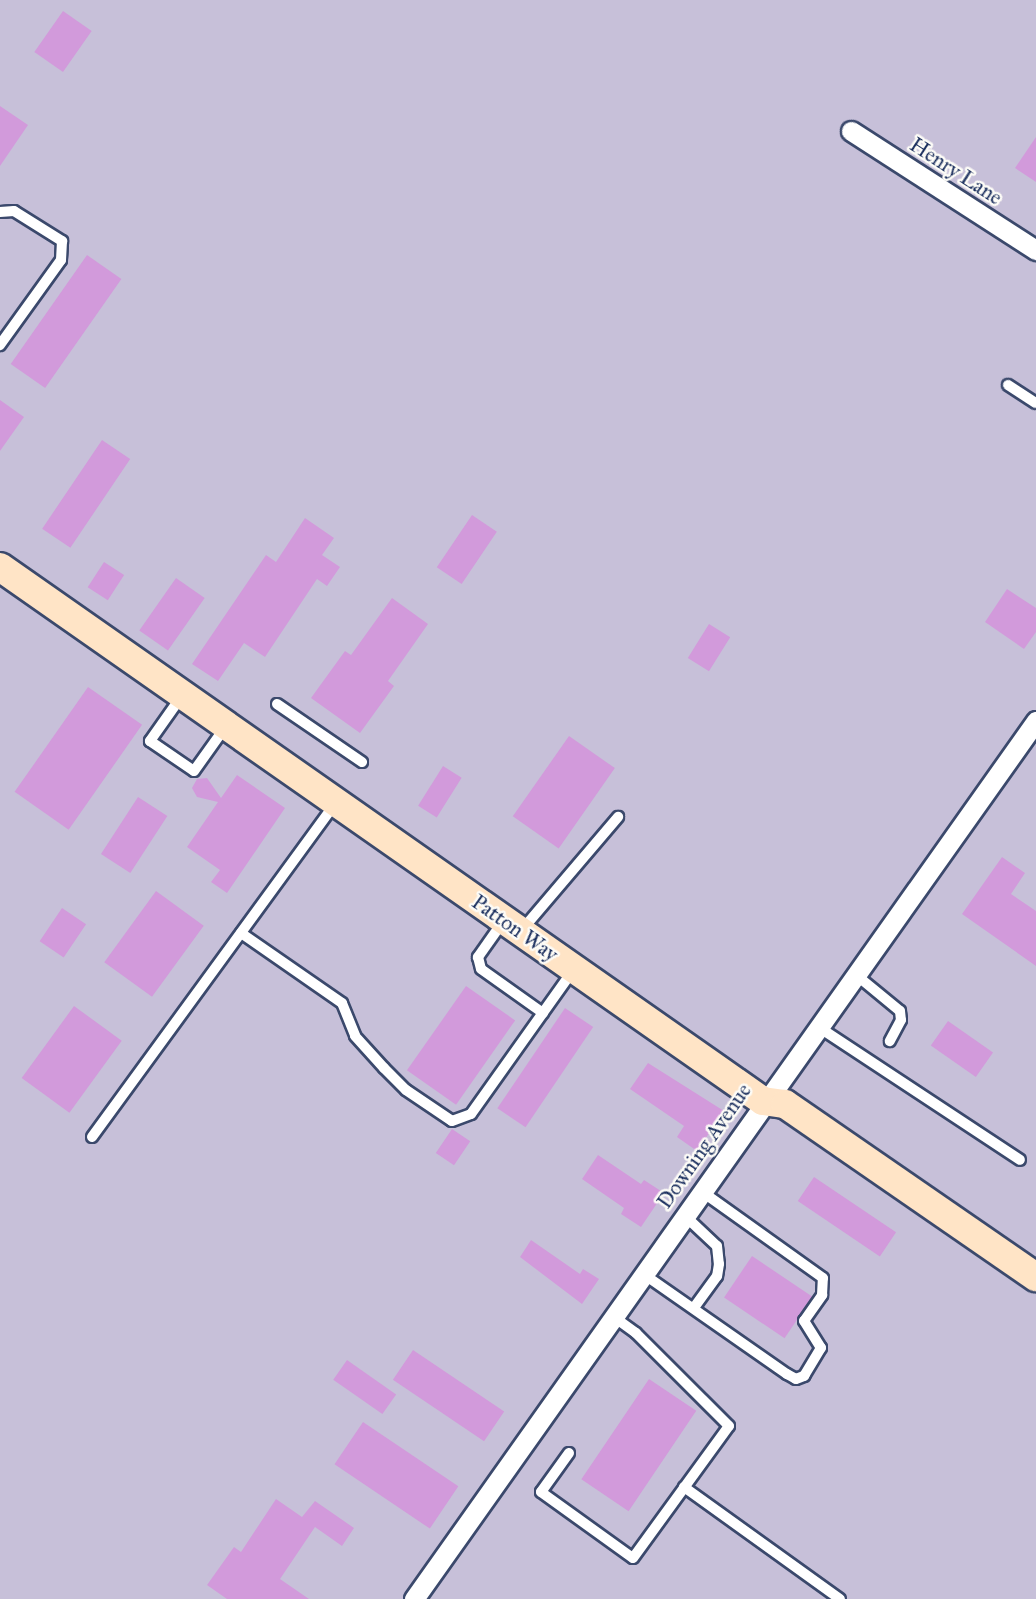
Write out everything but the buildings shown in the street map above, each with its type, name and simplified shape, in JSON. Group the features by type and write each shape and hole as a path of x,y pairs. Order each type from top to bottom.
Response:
{"street":[{"name":"Henry Lane","path":"851,131 1036,250"},
{"name":"Patton Way","path":"0,566 763,1101 785,1104 1036,1277"},
{"name":"Downing Avenue","path":"414,1599 763,1101 1036,721"}],"lane":[{"path":"0,212 14,211 62,241 61,260 0,345"},
{"path":"1008,385 1036,403"},
{"path":"183,695 150,741 194,772 226,725"},
{"path":"277,704 362,762"},
{"path":"92,1137 336,802"},
{"path":"543,1013 481,969 478,957 513,926 618,817"},
{"path":"241,933 342,1003 355,1036 384,1068 452,1121 471,1114 574,969"},
{"path":"854,974 900,1011 901,1020 890,1041"},
{"path":"817,1026 1020,1160"},
{"path":"642,1273 796,1379 804,1376 821,1348 804,1321 822,1294 823,1278 700,1190"},
{"path":"683,1214 717,1246 717,1276 694,1308"},
{"path":"569,1453 541,1492 634,1558 729,1426 636,1334 612,1316"},
{"path":"684,1487 840,1599"}],"shaded area":[{"path":"0,0 1036,0 1036,1599 0,1599"}]}
